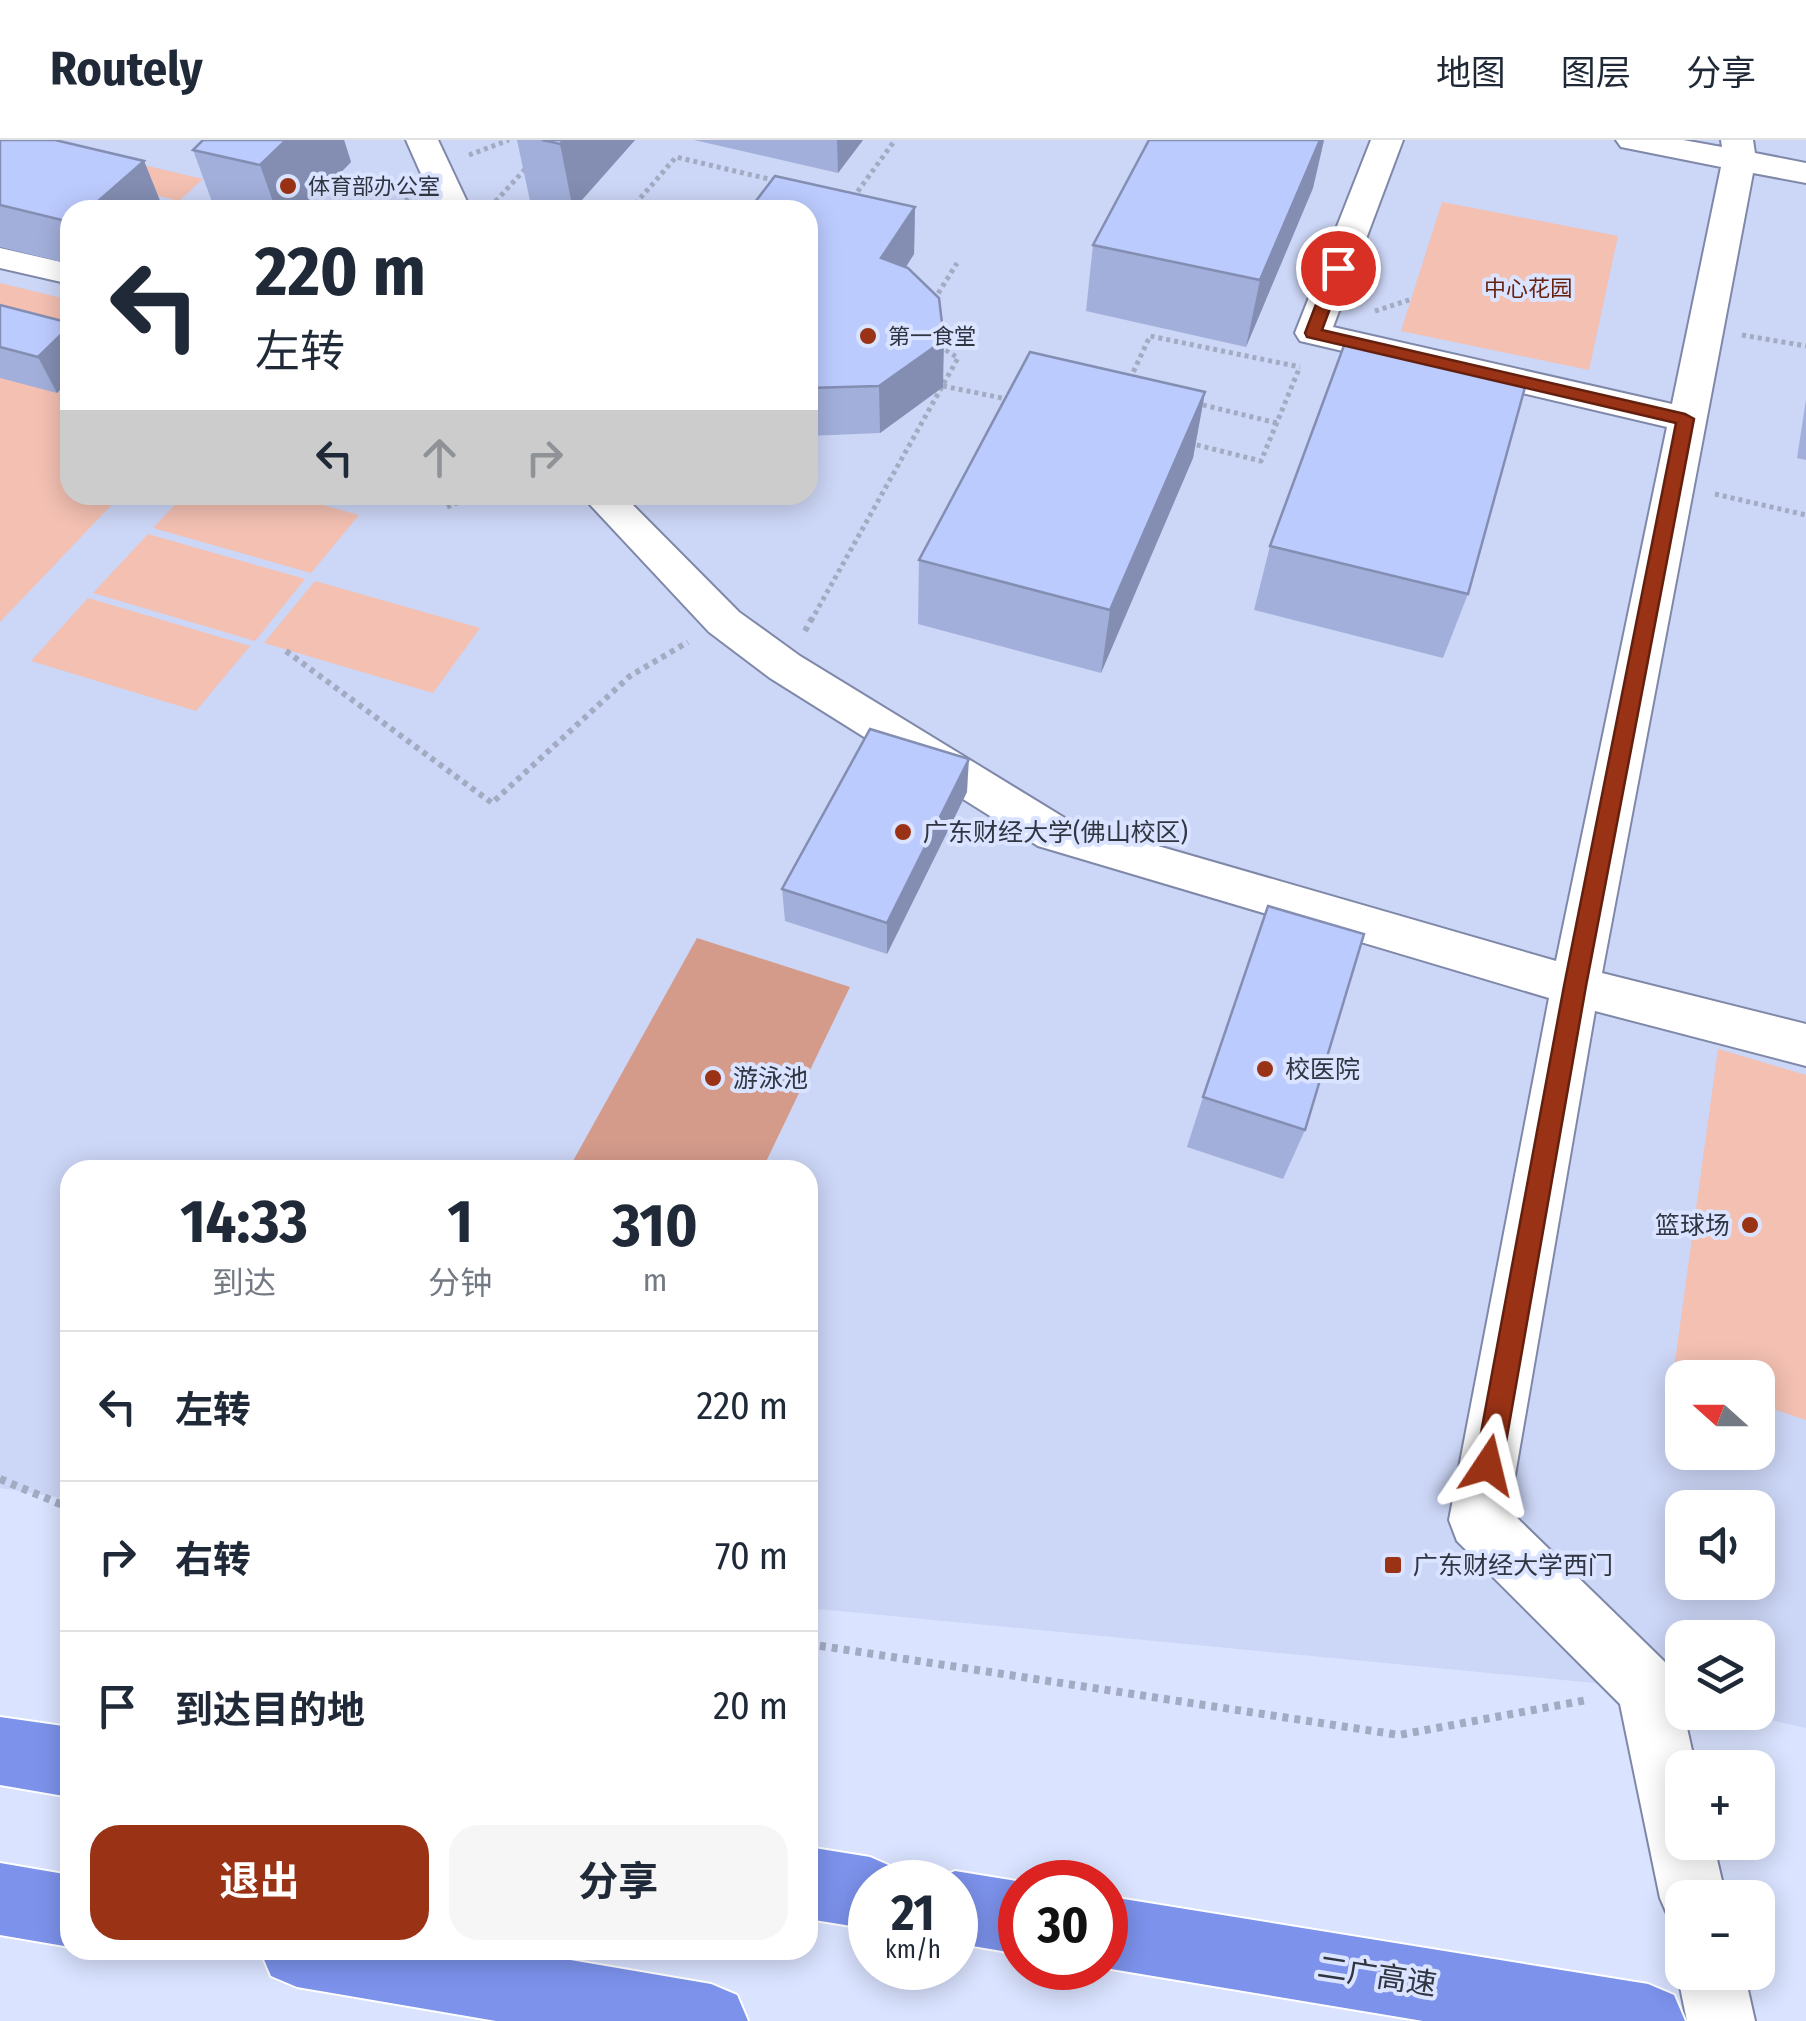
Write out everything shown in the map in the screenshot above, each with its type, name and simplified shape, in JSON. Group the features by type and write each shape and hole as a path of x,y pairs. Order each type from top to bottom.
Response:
{"highway":[{"path":"0,1750 60,1760"},
{"path":"818,1885 848,1889"},
{"path":"0,1899 60,1909"},
{"name":"二广高速","path":"1128,1936 1648,2021"},
{"path":"354,1960 711,2021"}],"street":[{"path":"422,140 449,200"},
{"path":"1387,140 1313,333 1685,419"},
{"path":"1632,140 1738,150 1806,173"},
{"path":"1690,1880 1647,1688 1478,1520 1575,986 1738,150"},
{"path":"0,258 60,272"},
{"path":"610,505 724,622 785,667 1054,834 1575,986 1806,1045"},
{"path":"1714,1990 1721,2021"}],"path":[{"path":"852,198 895,140"},
{"path":"639,200 676,158 782,182"},
{"path":"497,200 529,165"},
{"path":"928,310 957,263"},
{"path":"1706,328 1806,346"},
{"path":"1185,442 1261,461 1313,333"},
{"path":"785,667 958,358 928,336"},
{"path":"1126,386 1150,336 1300,369"},
{"path":"943,386 1025,403"},
{"path":"1183,400 1277,423"},
{"path":"1674,484 1806,515"},
{"path":"448,507 453,505"},
{"path":"286,651 492,803 630,676 724,622"},
{"path":"0,1479 60,1504"},
{"path":"818,1646 1399,1735 1647,1688"}],"shaded area":[{"name":"广东财经大学(佛山校区)","path":"0,140 1806,140 1806,1728 1775,1721 1775,1620 1665,1620 1665,1693 1647,1688 818,1609 818,1160 60,1160 60,1497 0,1488"},
{"name":"游泳池","path":"697,938 850,987 767,1160 574,1160"}],"green space":[{"path":"135,163 203,179 180,200 110,184"},
{"name":"中心花园","path":"1442,202 1618,236 1589,370 1401,331"},
{"path":"0,283 60,298 60,505 111,505 0,622"},
{"path":"175,505 322,505 359,515 311,573 153,528"},
{"path":"148,534 305,579 255,641 93,593"},
{"path":"315,581 480,628 433,693 264,643"},
{"path":"88,598 250,646 196,711 31,661"},
{"name":"篮球场","path":"1718,1049 1806,1075 1806,1420 1775,1410 1775,1360 1675,1360"}],"building":[{"path":"0,140 55,140 144,161 99,200 60,200 60,220 0,205"},
{"path":"203,140 286,140 260,165 193,150"},
{"path":"1149,140 1320,140 1260,280 1093,245"},
{"name":"第一食堂","path":"775,176 915,207 881,258 908,268 939,298 944,340 879,386 818,388 818,200 757,200"},
{"path":"0,305 60,320 60,336 38,357 0,347"},
{"path":"1346,340 1527,380 1468,594 1270,546"},
{"path":"1030,352 1205,392 1110,610 919,560"},
{"path":"870,729 969,759 887,923 782,889"},
{"name":"校医院","path":"1268,906 1364,934 1305,1130 1203,1097"}],"place":[{"name":"体育部办公室","path":"288,186"},
{"name":"第一食堂","path":"868,336"},
{"name":"广东财经大学(佛山校区)","path":"903,832"},
{"name":"校医院","path":"1265,1069"},
{"name":"游泳池","path":"713,1078"},
{"name":"篮球场","path":"1750,1225"},
{"name":"广东财经大学西门","path":"1393,1565"}],"route":[{"path":"1338,268 1313,333 1685,419 1575,986 1488,1465"}]}
